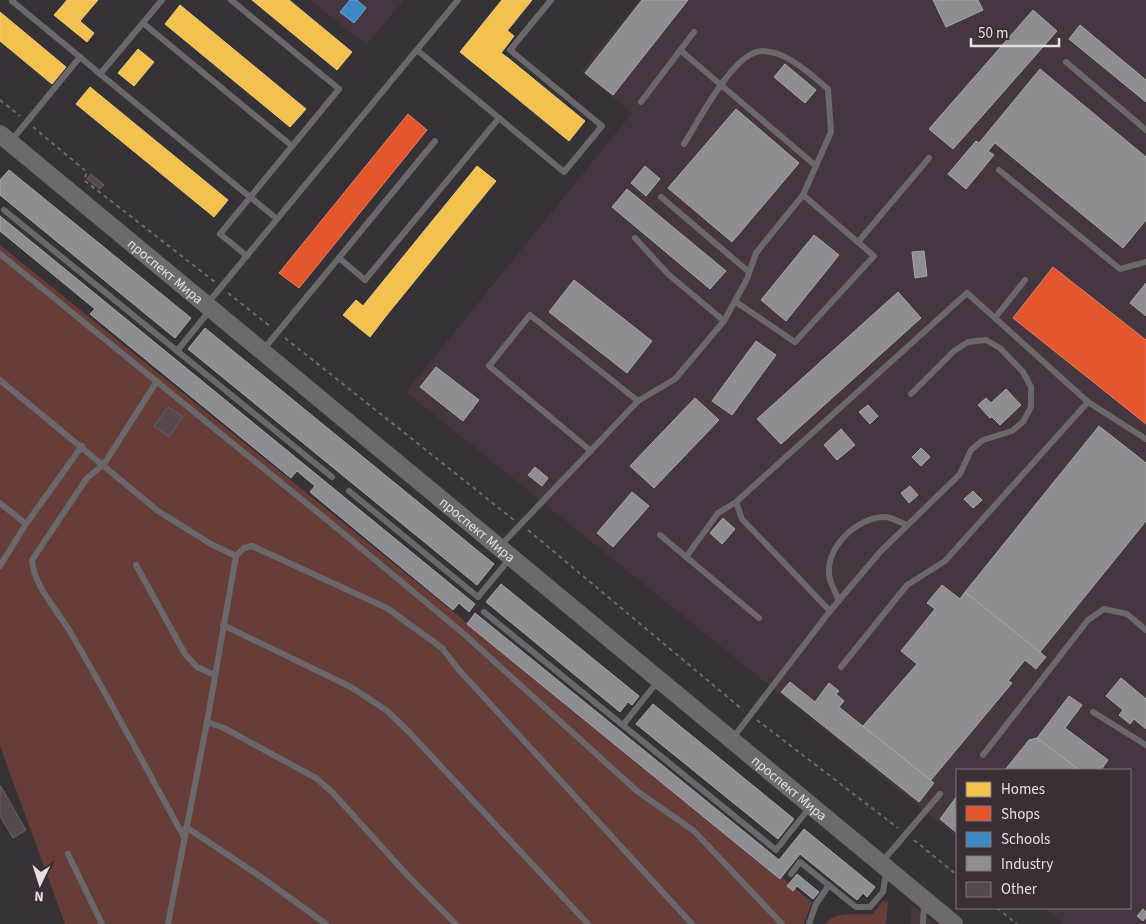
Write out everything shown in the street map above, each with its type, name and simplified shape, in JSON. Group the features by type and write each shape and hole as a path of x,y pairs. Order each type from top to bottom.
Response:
{"street":[{"name":"проспект Мира","path":"5,138 954,924"}],"lane":[{"path":"12,0 277,219"},
{"path":"100,74 162,0"},
{"path":"231,0 340,89 220,234 247,256"},
{"path":"177,351 221,287 458,0"},
{"path":"417,50 564,172 602,126 510,50 551,0"},
{"path":"143,23 292,146"},
{"path":"641,102 694,32"},
{"path":"680,50 816,166"},
{"path":"348,492 478,597 521,525 638,401 675,379 724,321 736,302 756,254 803,195 816,166 831,132 828,89 803,68 784,56 761,51 745,57 720,85 684,144"},
{"path":"5,138 27,122 80,57"},
{"path":"1066,62 1146,130"},
{"path":"339,258 365,280 499,118"},
{"path":"262,351 435,142"},
{"path":"858,242 929,158"},
{"path":"999,170 1120,269 1146,262"},
{"path":"736,302 794,342 874,256 803,195"},
{"path":"661,197 749,272"},
{"path":"4,210 332,478"},
{"path":"635,238 668,274 724,321"},
{"path":"0,254 464,634 637,791 694,831 782,924"},
{"path":"996,318 1025,280"},
{"path":"686,557 718,513 736,502 966,293 1088,402 1146,440"},
{"path":"591,451 489,366 530,315 638,401"},
{"path":"732,740 830,611 880,552 960,474 971,450 983,440 1012,432 1023,422 1031,408 1031,387 1023,372 1000,348 986,340 968,342 954,352 912,394"},
{"path":"0,380 104,464 158,511 211,544 236,556"},
{"path":"157,381 104,464 87,478 32,560 37,581 68,629 184,837"},
{"path":"842,667 907,585 945,560 1088,402"},
{"path":"0,566 26,524 82,446"},
{"path":"736,502 742,519 830,611"},
{"path":"0,503 26,524"},
{"path":"839,601 829,576 831,556 845,536 865,520 887,517 907,525"},
{"path":"660,535 759,618"},
{"path":"168,924 207,722 236,556 244,548 252,546 387,608 442,648 459,670 692,924"},
{"path":"136,565 185,654 197,667 215,675"},
{"path":"983,756 1088,620 1104,609 1127,614 1146,630"},
{"path":"484,612 776,850 811,806"},
{"path":"223,625 351,688 386,710 408,731 588,924"},
{"path":"622,725 659,680"},
{"path":"1094,712 1146,745"},
{"path":"207,722 224,728 316,778 333,793 409,877 456,924"},
{"path":"791,874 800,862 856,907 870,907 883,892 884,866 906,834 940,794"},
{"path":"186,827 262,877 326,924"},
{"path":"68,854 102,924"},
{"path":"809,924 816,904 828,885"},
{"path":"923,924 924,900"}],"path":[{"path":"0,100 87,172 84,180 521,525 750,716 956,874"},
{"path":"998,909 1017,924"}],"shaded area":[{"path":"310,0 404,0 366,45"},
{"path":"639,0 1146,0 1146,924 1064,924 1045,909 1131,909 1131,769 956,769 956,836 406,392 632,113 581,72"},
{"path":"0,245 812,902 804,924 65,924 0,746"},
{"path":"883,901 888,902 886,924 825,924 841,915 873,914"},
{"path":"909,903 935,924 910,924 911,911"}],"building: Homes":[{"path":"67,0 98,0 80,21 62,6"},
{"path":"252,0 289,0 352,52 337,70"},
{"path":"502,0 532,0 507,31 489,16"},
{"path":"180,5 306,109 290,127 165,24"},
{"path":"62,6 94,33 87,42 54,15"},
{"path":"0,12 66,67 52,84 0,41"},
{"path":"489,16 514,36 501,53 508,58 492,78 460,52"},
{"path":"138,49 154,62 134,86 118,73"},
{"path":"508,58 585,121 569,141 492,78"},
{"path":"90,87 228,200 214,217 76,104"},
{"path":"477,166 496,181 386,316 367,301"},
{"path":"356,300 363,306 367,301 386,316 370,337 343,315"}],"building: Shops":[{"path":"408,114 427,130 299,288 279,273"},
{"path":"1053,267 1146,340 1146,424 1013,318"}],"building: Schools":[{"path":"350,0 357,0 366,8 354,23 340,12"}],"building: Industry":[{"path":"642,0 688,0 613,95 585,73"},
{"path":"933,0 978,0 983,10 946,27"},
{"path":"1033,10 1057,31 953,149 929,129"},
{"path":"1080,25 1146,80 1146,102 1069,39"},
{"path":"785,64 816,90 805,103 774,77"},
{"path":"1040,69 1146,157 1146,220 1123,248 995,143 988,151 994,155 966,189 948,174 976,141 979,143"},
{"path":"736,109 799,163 732,242 668,188"},
{"path":"645,166 660,179 646,196 631,183"},
{"path":"9,170 191,318 175,338 0,195 0,180"},
{"path":"627,189 726,271 710,289 612,207"},
{"path":"0,216 475,604 469,612 459,603 453,610 310,492 315,486 297,471 291,478 90,314 95,309 0,231"},
{"path":"814,235 839,255 786,321 761,300"},
{"path":"924,251 927,276 915,278 912,252"},
{"path":"574,280 652,341 627,373 549,312"},
{"path":"1146,283 1146,316 1130,303"},
{"path":"898,292 921,318 781,444 757,419"},
{"path":"205,328 494,564 477,585 188,349"},
{"path":"756,341 776,355 732,415 712,401"},
{"path":"436,367 479,400 463,421 420,387"},
{"path":"1006,389 1021,405 1000,425 992,417 990,418 978,405 986,398 991,403"},
{"path":"695,398 719,420 654,488 630,466"},
{"path":"868,405 878,416 870,424 859,412"},
{"path":"1099,426 1146,463 1146,521 1040,652 965,592"},
{"path":"841,429 855,445 837,460 824,445"},
{"path":"921,448 930,457 921,466 912,457"},
{"path":"535,467 548,478 542,486 528,475"},
{"path":"910,486 918,495 909,503 901,493"},
{"path":"973,491 982,500 973,508 964,499"},
{"path":"632,492 649,506 613,547 597,533"},
{"path":"723,518 735,529 722,544 710,533"},
{"path":"501,584 639,696 632,705 628,702 620,712 486,602"},
{"path":"942,585 960,599 965,592 1046,657 1036,669 1025,660 1008,681 1012,683 931,780 863,726 917,664 901,651 935,609 927,603"},
{"path":"475,613 779,860 804,829 875,887 867,897 863,893 857,900 800,854 780,879 467,624"},
{"path":"1121,678 1146,699 1146,729 1134,719 1130,724 1119,715 1123,710 1106,696"},
{"path":"790,682 815,702 829,683 839,691 836,694 844,701 839,707 934,783 919,802 781,692"},
{"path":"1069,696 1082,705 1065,728 1108,760 1102,769 1078,769 1037,738"},
{"path":"653,704 794,819 778,839 636,724"},
{"path":"1037,738 1078,769 1006,769 1029,740"},
{"path":"956,797 956,832 940,819"},
{"path":"797,874 819,892 813,899 797,886 793,891 787,886"},
{"path":"1143,909 1146,912 1146,917 1143,921 1137,916"}],"building: Other":[{"path":"91,174 104,185 100,189 87,179"},
{"path":"168,407 183,417 169,437 154,426"},
{"path":"0,785 26,830 13,838 0,816"}]}
